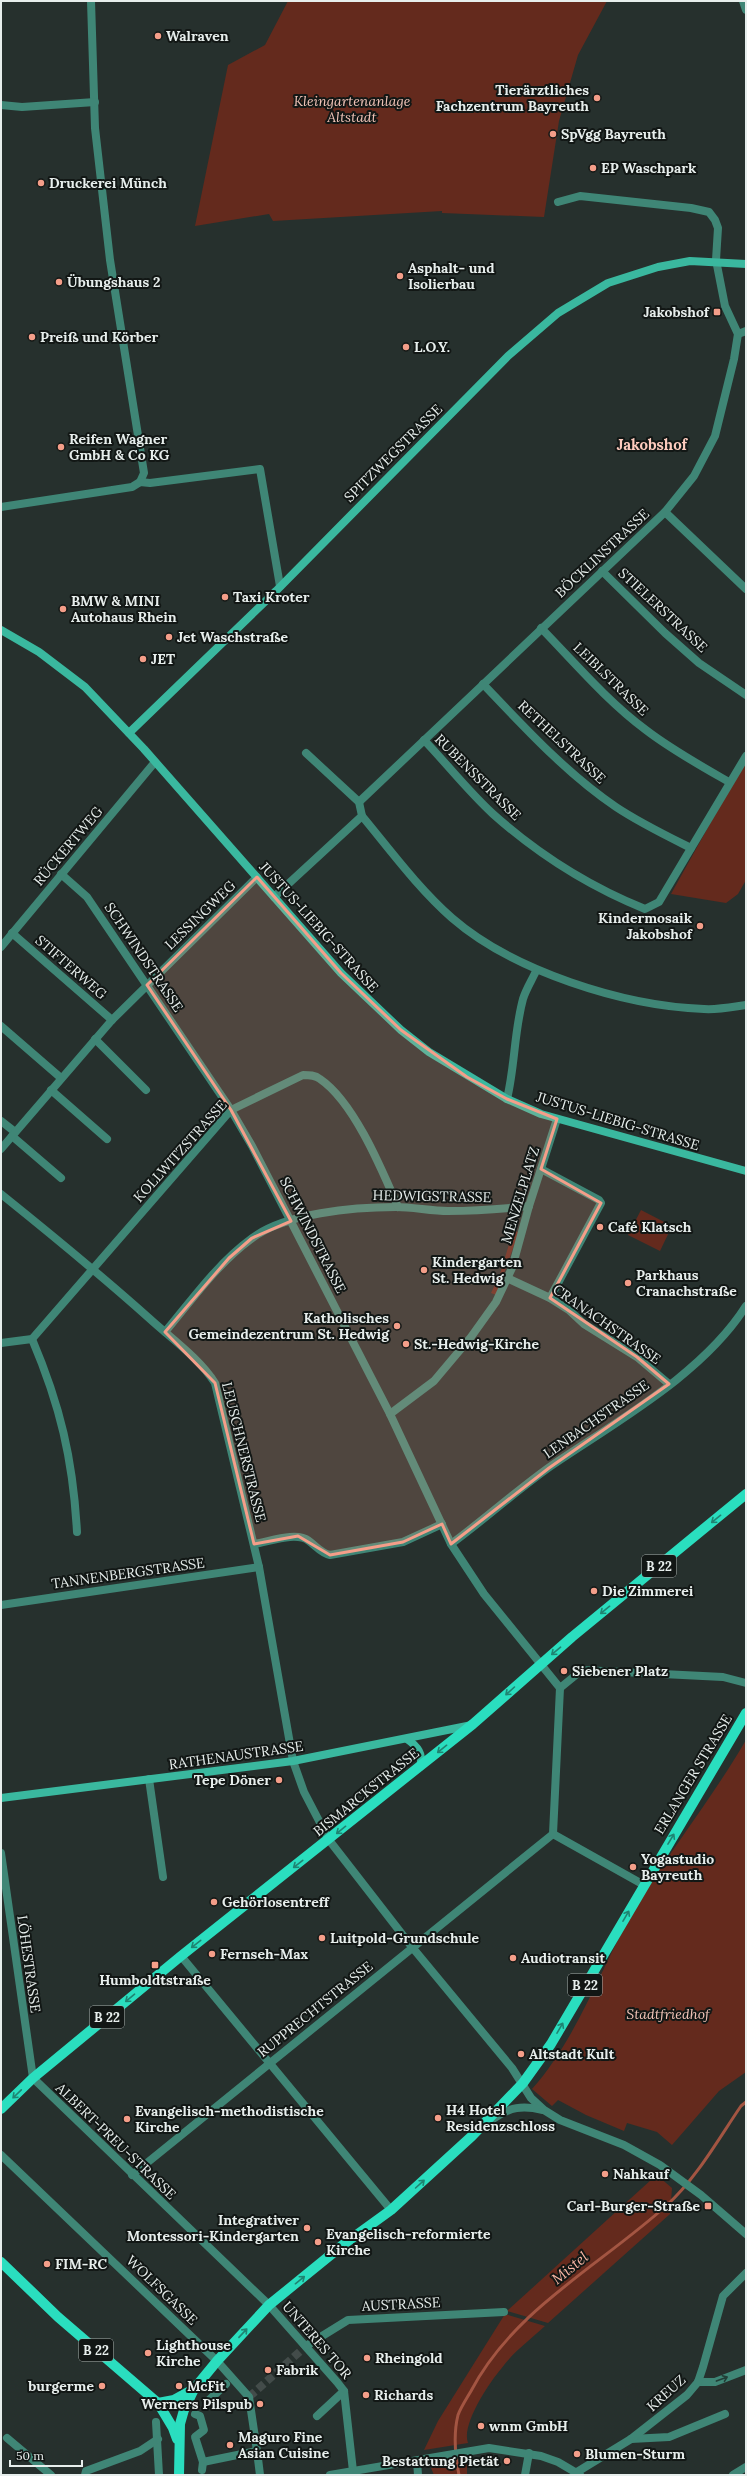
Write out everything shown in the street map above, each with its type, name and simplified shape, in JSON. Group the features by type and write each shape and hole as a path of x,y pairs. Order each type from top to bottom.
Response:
{"main road":[{"name":"SPITZWEGSTRASSE","path":"129,733 280,586 503,362 558,313 608,283 636,273 690,261 716,260 746,264"},
{"name":"JUSTUS-LIEBIG-STRASSE","path":"1,630 39,652 85,687 155,762 341,973 396,1025 442,1060 507,1099 557,1120 746,1171"},
{"name":"BISMARCKSTRASSE","path":"1,2109 33,2078 181,1956 329,1840 473,1724 540,1665 746,1494"},
{"name":"ERLANGER STRASSE","path":"194,2389 217,2361 269,2305 344,2244 391,2210 480,2129 523,2083 551,2044 746,1713"},
{"name":"RATHENAUSTRASSE","path":"1,1798 293,1761 407,1739 473,1724"},
{"path":"407,1739 418,1749 422,1756 420,1767"},
{"name":"B 22","path":"1,2262 58,2317 158,2403 173,2428 179,2443"},
{"name":"B 22","path":"158,2403 174,2400 194,2389"},
{"name":"B 22","path":"179,2475 180,2424 194,2389"}],"street":[{"path":"1,506 132,487 140,482 144,473 110,260 95,128 91,1"},
{"path":"743,1 746,10"},
{"path":"1,105 22,107 95,102"},
{"path":"558,202 580,196 691,208 709,212 718,228 716,260"},
{"name":"BÖCKLINSTRASSE","path":"359,802 665,512 694,476 715,436 742,333 725,306 716,260"},
{"path":"140,482 150,483 260,468 280,586"},
{"path":"665,512 746,589"},
{"name":"STIELERSTRASSE","path":"602,571 665,633 700,663 746,695"},
{"name":"LEIBLSTRASSE","path":"541,628 607,697 646,730 686,757 729,782"},
{"name":"RETHELSTRASSE","path":"483,684 579,779 623,811 691,848"},
{"name":"RUBENSSTRASSE","path":"424,740 492,813 542,854 609,895 645,909 659,902 691,848"},
{"path":"306,752 359,802 362,816 411,877 452,919 502,952 536,971 628,1000 705,1009 746,1005"},
{"path":"691,848 729,782 746,756"},
{"name":"RÜCKERTWEG","path":"1,947 155,762"},
{"path":"274,897 362,816"},
{"name":"SCHWINDSTRASSE","path":"61,874 87,897 231,1110 274,1186 290,1221 390,1414 451,1544 484,1594 540,1665"},
{"name":"LESSINGWEG","path":"1,1149 112,1020 257,877"},
{"name":"STIFTERWEG","path":"12,933 112,1020"},
{"path":"507,1099 512,1078 515,1042 524,998 536,971"},
{"path":"1,1026 61,1078"},
{"path":"95,1040 146,1090"},
{"name":"KOLLWITZSTRASSE","path":"32,1339 92,1268 231,1110 303,1075 313,1076 320,1079 341,1102 368,1140 398,1207"},
{"path":"51,1090 107,1139"},
{"name":"MENZELPLATZ","path":"390,1414 434,1381 450,1363 496,1302 512,1268 540,1169 557,1120"},
{"path":"1,1121 61,1178"},
{"path":"540,1169 599,1200 601,1204 550,1298"},
{"name":"LEUSCHNERSTRASSE","path":"1,1194 92,1268 165,1332 209,1374 215,1383 259,1567 293,1761 304,1792 329,1840 412,1947 523,2083"},
{"name":"HEDWIGSTRASSE","path":"165,1332 228,1258 252,1238 269,1228 290,1221 360,1208 398,1207 446,1211 492,1210 529,1206"},
{"name":"CRANACHSTRASSE","path":"507,1278 550,1298 569,1310 584,1324 637,1357 669,1384"},
{"name":"LENBACHSTRASSE","path":"451,1544 549,1468 669,1384 708,1354 746,1306"},
{"path":"1,1343 32,1339 51,1383 61,1418 68,1454 77,1532"},
{"path":"254,1544 298,1536 309,1541 325,1554 330,1555 403,1542 442,1524"},
{"name":"TANNENBERGSTRASSE","path":"1,1605 259,1567"},
{"path":"540,1665 560,1688 553,1834 644,1885"},
{"path":"560,1688 582,1670 723,1677 746,1684"},
{"path":"149,1779 163,1877"},
{"name":"RUPPRECHTSTRASSE","path":"132,2175 553,1834"},
{"name":"LÖHESTRASSE","path":"1,1853 33,2078"},
{"path":"181,1956 391,2210"},
{"name":"ALBERT-PREU-STRASSE","path":"33,2078 132,2175 269,2305"},
{"path":"523,2083 531,2098 544,2110 560,2120 624,2146 663,2168 701,2195 746,2234"},
{"name":"ERLANGER STRASSE","path":"480,2129 505,2111 514,2107 527,2106 544,2110"},
{"name":"WOLFSGASSE","path":"1,2155 217,2361 249,2397 260,2475"},
{"path":"698,2382 723,2296 746,2273"},
{"name":"UNTERES TOR","path":"269,2305 344,2391 352,2471"},
{"name":"AUSTRASSE","path":"306,2346 348,2320 504,2312"},
{"name":"KREUZ","path":"579,2474 631,2439 687,2395 698,2382 715,2382 746,2370"},
{"path":"208,2401 226,2384"},
{"name":"UNTERES TOR","path":"317,2416 344,2391"},
{"path":"195,2414 200,2416 204,2430 195,2437 204,2469 257,2451"},
{"name":"KREUZ","path":"631,2439 669,2437 725,2414"},
{"path":"156,2422 159,2475"},
{"path":"7,2438 51,2475"},
{"path":"85,2475 86,2471 140,2451 158,2439"},
{"path":"330,2475 489,2448 529,2453 558,2462 579,2474"},
{"path":"525,2475 529,2453"},
{"path":"418,2475 420,2460"},
{"path":"733,2475 746,2467"}],"highlighted area":[{"path":"257,877 341,973 401,1030 467,1077 507,1099 557,1119 541,1169 601,1203 550,1298 637,1357 669,1384 549,1468 451,1544 442,1524 403,1542 330,1555 298,1536 254,1544 215,1383 165,1332 229,1258 252,1238 291,1221 231,1110 147,985"}],"green space":[{"name":"Kleingartenanlage Altstadt","path":"288,1 607,1 578,55 559,121 544,217 442,213 442,211 273,221 269,214 195,226 228,65 265,45"},
{"path":"746,759 746,880 738,894 726,903 671,894"},
{"path":"641,1210 672,1226 660,1251 628,1235"},
{"path":"513,1231 519,1232 496,1295 491,1293 500,1274"},
{"name":"Stadtfriedhof","path":"746,1740 746,2072 719,2091 672,2145 657,2132 627,2123 624,2131 586,2115 558,2100 552,2106 532,2089 549,2068 564,2045 591,1996 615,1945 642,1897 721,1780"},
{"path":"659,2177 672,2188 670,2214 548,2323 507,2311 652,2179"},
{"path":"505,2314 545,2326 505,2363 483,2394 472,2415 467,2435 468,2443 424,2450 438,2421"},
{"path":"467,2460 467,2475 434,2475 431,2468"}],"waterway":[{"name":"Mistel","path":"459,2475 455,2445 455,2430 458,2415 489,2362 510,2336 535,2312 560,2290 641,2227 678,2195 716,2145 741,2106 746,2102"}],"tunnel":[{"path":"249,2397 306,2346"}],"place":[{"name":"Walraven","path":"158,36"},
{"name":"Tierärztliches Fachzentrum Bayreuth","path":"597,98"},
{"name":"SpVgg Bayreuth","path":"553,134"},
{"name":"EP Waschpark","path":"593,168"},
{"name":"Druckerei Münch","path":"41,183"},
{"name":"Asphalt- und Isolierbau","path":"400,276"},
{"name":"Übungshaus 2","path":"59,282"},
{"name":"Jakobshof","path":"717,312"},
{"name":"Preiß und Körber","path":"32,337"},
{"name":"L.O.Y.","path":"406,347"},
{"name":"Reifen Wagner GmbH & Co KG","path":"61,447"},
{"name":"Taxi Kroter","path":"225,597"},
{"name":"BMW & MINI Autohaus Rhein","path":"63,609"},
{"name":"Jet Waschstraße","path":"169,637"},
{"name":"JET","path":"143,659"},
{"name":"Kindermosaik Jakobshof","path":"700,926"},
{"name":"Café Klatsch","path":"600,1227"},
{"name":"Kindergarten St. Hedwig","path":"424,1270"},
{"name":"Parkhaus Cranachstraße","path":"628,1283"},
{"name":"Katholisches Gemeindezentrum St. Hedwig","path":"397,1326"},
{"name":"St.-Hedwig-Kirche","path":"406,1344"},
{"name":"Die Zimmerei","path":"594,1591"},
{"name":"Siebener Platz","path":"564,1671"},
{"name":"Tepe Döner","path":"279,1780"},
{"name":"Yogastudio Bayreuth","path":"633,1867"},
{"name":"Gehörlosentreff","path":"214,1902"},
{"name":"Luitpold-Grundschule","path":"322,1938"},
{"name":"Fernseh-Max","path":"212,1954"},
{"name":"Audiotransit","path":"513,1958"},
{"name":"Humboldtstraße","path":"155,1965"},
{"name":"Altstadt Kult","path":"521,2054"},
{"name":"H4 Hotel Residenzschloss","path":"438,2118"},
{"name":"Evangelisch-methodistische Kirche","path":"127,2119"},
{"name":"Nahkauf","path":"605,2174"},
{"name":"Carl-Burger-Straße","path":"708,2206"},
{"name":"Integrativer Montessori-Kindergarten","path":"307,2228"},
{"name":"Evangelisch-reformierte Kirche","path":"318,2242"},
{"name":"FIM-RC","path":"47,2264"},
{"name":"Lighthouse Kirche","path":"148,2353"},
{"name":"Rheingold","path":"367,2358"},
{"name":"Fabrik","path":"268,2370"},
{"name":"burgerme","path":"102,2386"},
{"name":"McFit","path":"179,2386"},
{"name":"Richards","path":"366,2395"},
{"name":"Werners Pilspub","path":"260,2404"},
{"name":"wnm GmbH","path":"481,2426"},
{"name":"Maguro Fine Asian Cuisine","path":"230,2445"},
{"name":"Blumen-Sturm","path":"577,2454"},
{"name":"Bestattung Pietät","path":"507,2461"}],"district":[{"name":"Jakobshof","path":"652,445"}]}
